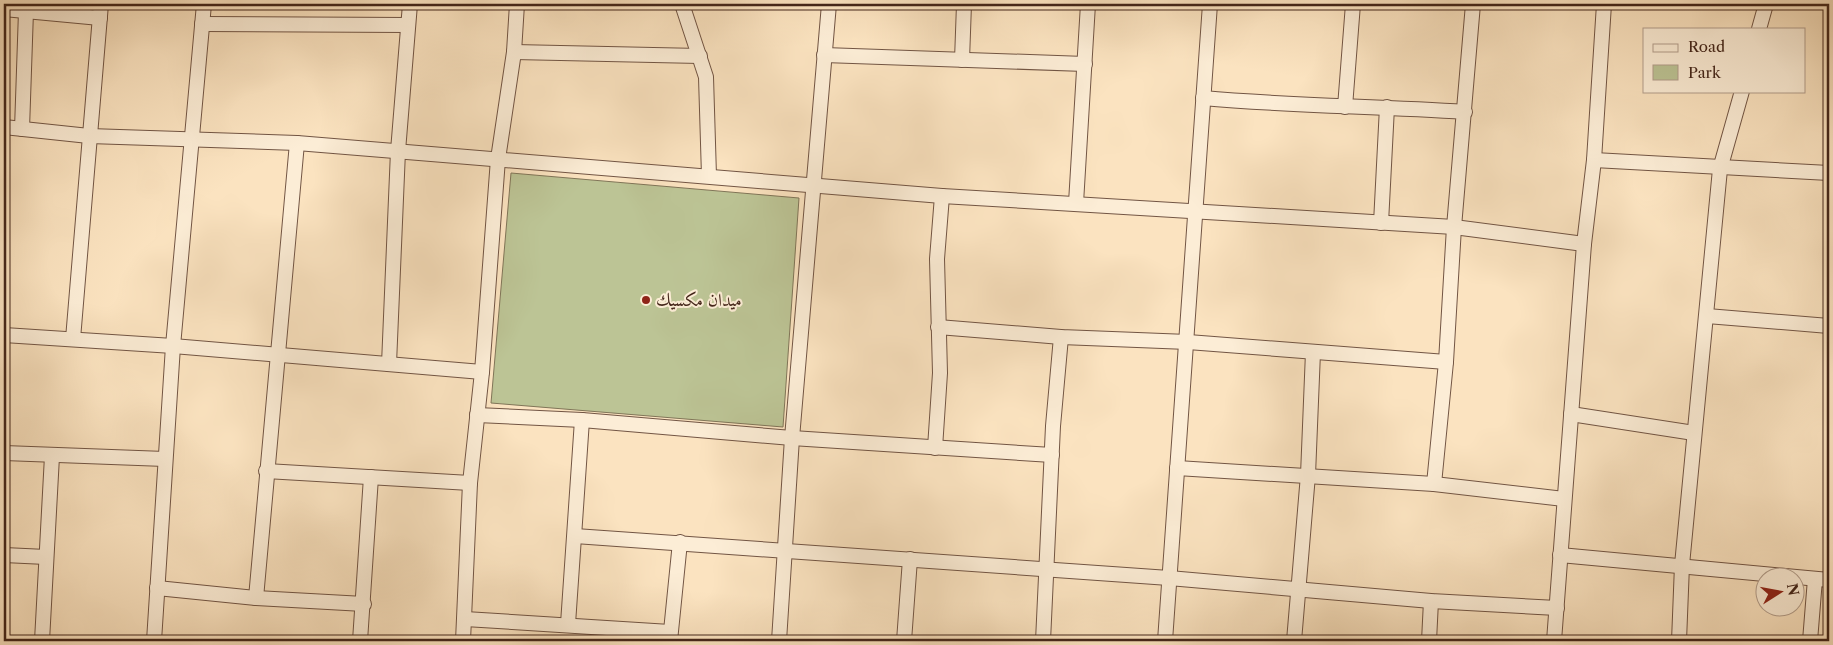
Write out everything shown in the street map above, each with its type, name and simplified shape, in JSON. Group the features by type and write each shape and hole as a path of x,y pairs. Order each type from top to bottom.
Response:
{"street":[{"path":"154,641 173,346 204,4"},
{"path":"389,364 398,151 410,4"},
{"path":"463,641 470,483 482,372 498,159 514,52 517,4"},
{"path":"682,4 706,77 710,176"},
{"path":"779,641 792,438 829,4"},
{"path":"962,60 964,4"},
{"path":"1076,204 1088,4"},
{"path":"1165,641 1188,342 1210,4"},
{"path":"1345,107 1353,4"},
{"path":"1434,484 1446,362 1454,227 1473,4"},
{"path":"1554,641 1584,244 1594,160 1604,4"},
{"path":"1759,28 1766,4"},
{"path":"4,9 26,11 100,11 73,339"},
{"path":"22,129 26,11"},
{"path":"202,24 408,25"},
{"path":"514,52 700,56"},
{"path":"824,55 1085,64"},
{"path":"1679,641 1682,565 1720,168 1742,92"},
{"path":"1203,98 1465,112"},
{"path":"1381,223 1388,107"},
{"path":"4,127 89,136 297,143 942,196 1197,213 1454,227 1584,244"},
{"path":"256,598 297,143"},
{"path":"1594,160 1829,173"},
{"path":"936,448 939,382 937,259 942,196"},
{"path":"1707,316 1829,326"},
{"path":"938,327 1061,336 1188,342 1446,362"},
{"path":"4,336 173,346 482,372"},
{"path":"1043,641 1055,385 1061,336"},
{"path":"1294,641 1308,475 1313,352"},
{"path":"1571,414 1694,433"},
{"path":"477,415 582,420 792,438 1052,455"},
{"path":"568,624 582,420"},
{"path":"4,453 165,459"},
{"path":"42,641 52,456"},
{"path":"1177,468 1434,484 1564,499"},
{"path":"266,471 470,483"},
{"path":"360,641 364,604 371,477"},
{"path":"575,536 1169,578 1298,591 1431,601 1557,608"},
{"path":"465,618 568,624 670,637 680,542"},
{"path":"4,555 46,557"},
{"path":"1560,555 1829,580"},
{"path":"904,641 910,559"},
{"path":"1810,641 1815,579"},
{"path":"157,588 256,598 364,604"},
{"path":"1429,641 1431,601"}],"green space":[{"name":"ميدان مكسيك","path":"511,173 799,198 783,427 491,403"}],"place":[{"name":"ميدان مكسيك","path":"646,300"}]}
